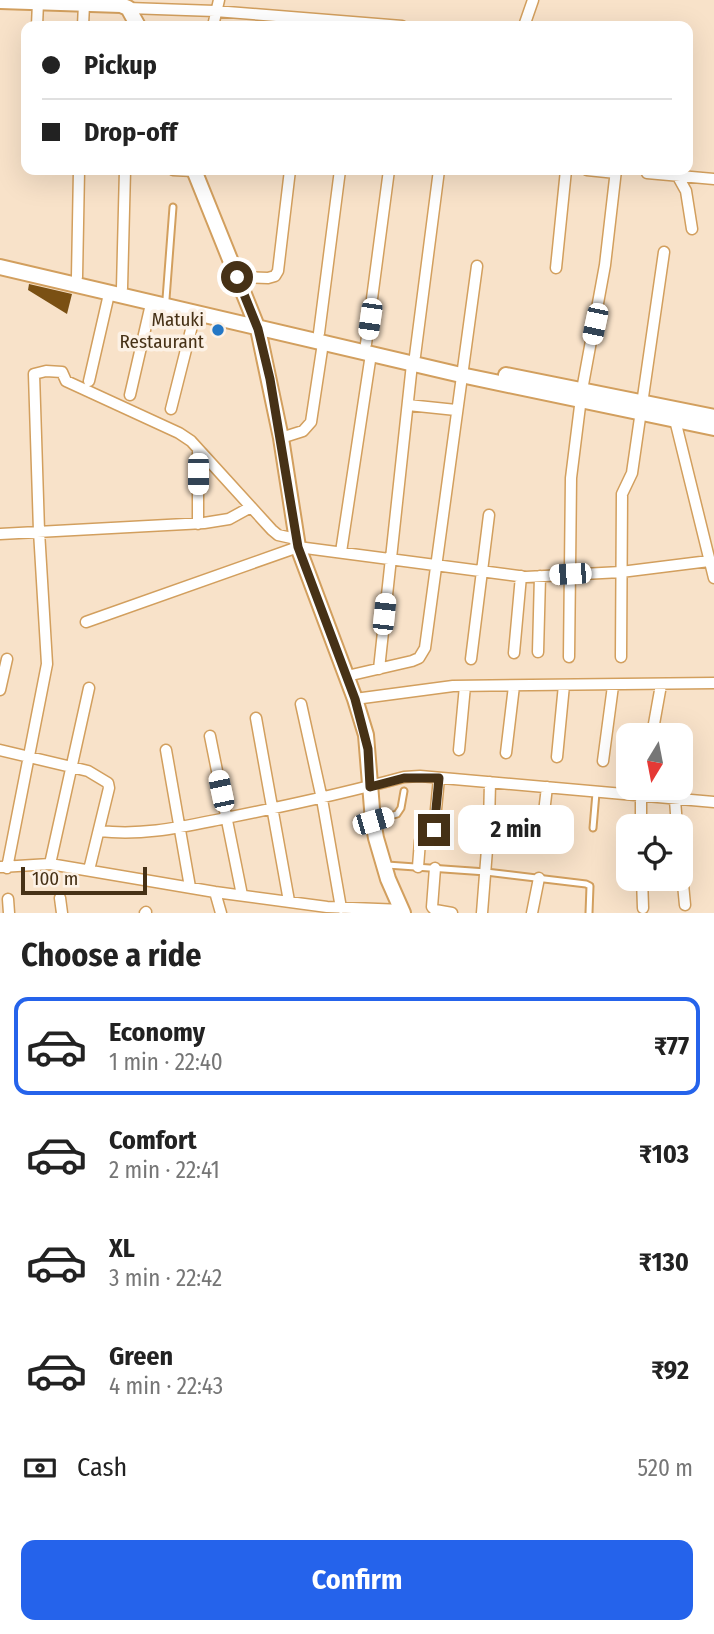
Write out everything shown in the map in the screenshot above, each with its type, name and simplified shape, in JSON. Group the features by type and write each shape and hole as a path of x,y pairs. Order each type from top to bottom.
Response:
{"street":[{"path":"214,21 219,0"},
{"path":"0,1 54,1 121,5 128,8 215,11 261,21"},
{"path":"37,21 38,2"},
{"path":"526,21 532,3"},
{"path":"83,21 84,4"},
{"path":"128,8 135,21"},
{"path":"77,277 79,175"},
{"path":"89,381 115,291 125,175"},
{"path":"196,175 256,324 281,438 297,543 355,699 368,749 373,821 384,864 403,912 341,908 327,910 289,901 215,892 50,864 3,867 47,664 38,531 34,374 46,371 62,372 66,381 167,426 191,441 249,508 278,535 297,543 341,552 521,576 621,572 709,561"},
{"path":"237,277 268,278 275,276 278,271 289,175"},
{"path":"281,438 303,431 311,422 339,175"},
{"path":"341,552 369,349 388,175"},
{"path":"379,669 413,360 438,175"},
{"path":"556,268 565,175"},
{"path":"569,657 570,478 581,395 605,265 616,175"},
{"path":"677,175 686,191 692,229"},
{"path":"689,175 714,179"},
{"path":"621,657 622,494 632,474 664,252"},
{"path":"0,258 77,277 151,304 195,314 256,324 461,371 640,407 714,417"},
{"path":"347,676 412,661 423,654 477,266"},
{"path":"0,267 166,299 256,324"},
{"path":"130,395 151,304"},
{"path":"171,409 195,314"},
{"path":"408,405 456,410"},
{"path":"640,407 675,420 714,428"},
{"path":"675,420 714,578"},
{"path":"198,450 198,524"},
{"path":"0,534 198,524 229,519 249,508"},
{"path":"471,659 489,515"},
{"path":"86,622 297,543"},
{"path":"514,653 521,576"},
{"path":"538,652 540,576"},
{"path":"0,690 7,659"},
{"path":"355,699 421,689 466,686 714,683"},
{"path":"557,757 564,685"},
{"path":"654,723 661,685"},
{"path":"459,750 466,686"},
{"path":"506,752 514,686"},
{"path":"603,761 613,686"},
{"path":"50,864 89,688"},
{"path":"301,704 322,799 341,908"},
{"path":"256,718 289,901"},
{"path":"210,736 242,895"},
{"path":"0,750 88,771 108,783 89,870"},
{"path":"166,750 190,887"},
{"path":"99,831 143,834 181,828 274,810 404,778 439,778 616,793"},
{"path":"418,867 421,841 434,830 439,778"},
{"path":"482,913 490,782"},
{"path":"540,846 547,788"},
{"path":"676,814 675,800 714,803"},
{"path":"435,868 432,907 452,913"},
{"path":"533,913 539,878"},
{"path":"642,891 643,908"},
{"path":"684,891 685,905"},
{"path":"215,892 221,913"},
{"path":"60,898 62,913"},
{"path":"8,899 9,913"},
{"path":"269,899 272,913"}],"lane":[{"path":"166,299 173,206"},
{"path":"373,821 397,814 404,791"},
{"path":"593,828 596,793"},
{"path":"384,864 486,872 590,886 589,913"}],"building":[{"path":"29,284 72,294 67,314 28,290"}],"place":[{"name":"Matuki Restaurant","path":"218,330"}],"route":[{"path":"237,277 258,329 270,379 298,547 366,735 370,787 404,778 439,778 434,830"}]}
